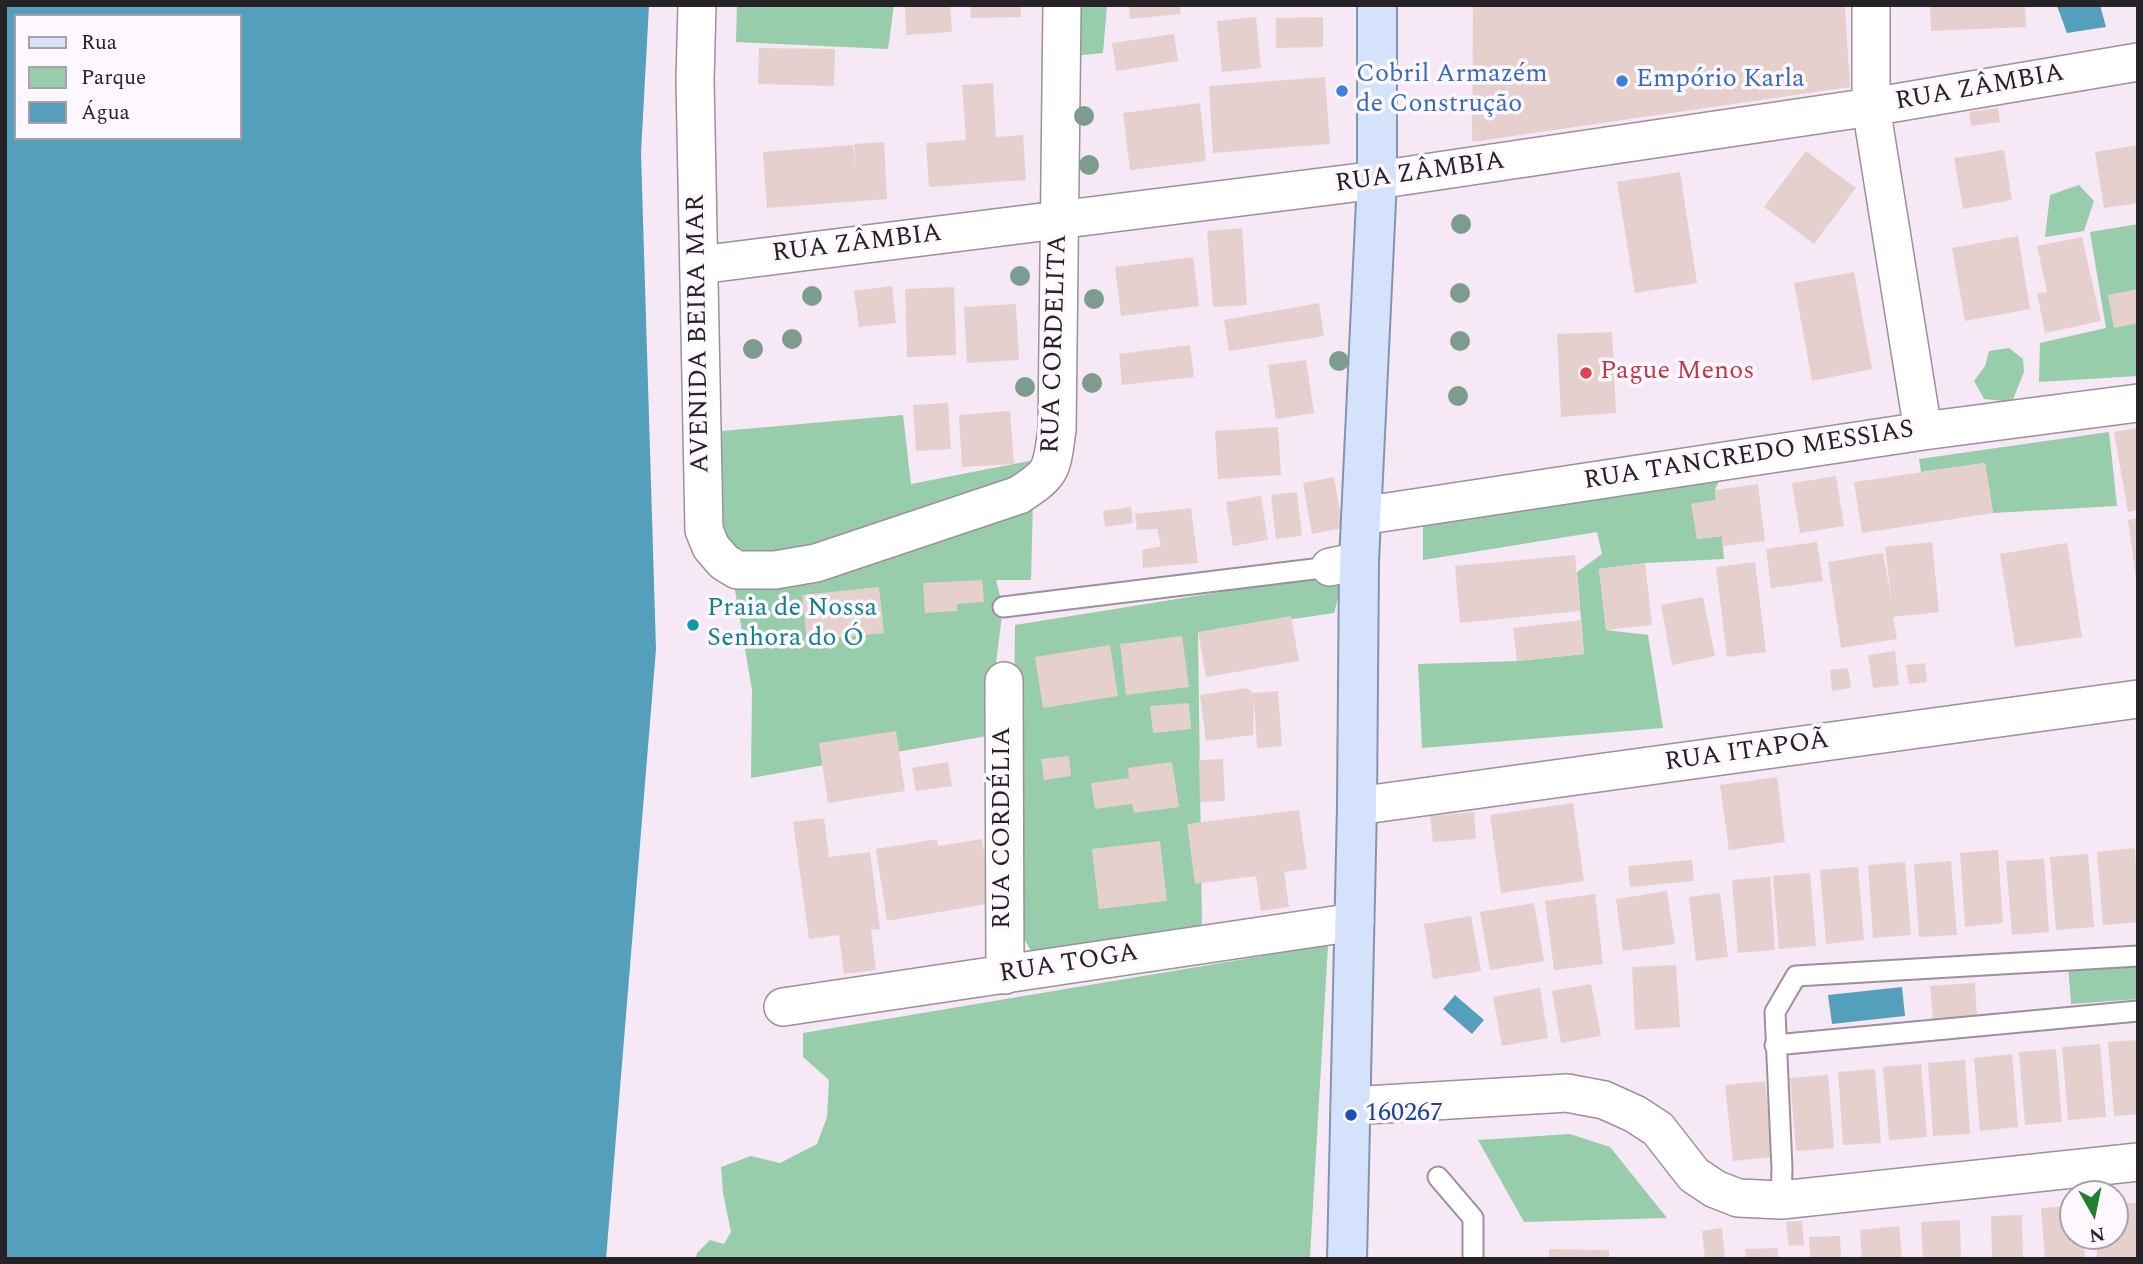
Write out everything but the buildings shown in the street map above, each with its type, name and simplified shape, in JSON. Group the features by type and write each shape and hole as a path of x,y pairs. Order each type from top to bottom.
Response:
{"main road":[{"path":"1347,1259 1357,806 1344,564 1361,516 1377,180 1377,5"}],"street":[{"name":"AVENIDA BEIRA MAR","path":"697,5 695,80 704,530 718,555 737,570 775,570 816,563"},
{"name":"RUA CORDELITA","path":"816,563 1019,495 1042,479 1052,464 1057,430 1062,5"},
{"path":"1871,5 1871,107 1923,431"},
{"name":"RUA ZÂMBIA","path":"699,265 1377,180 1871,107 2138,62"},
{"name":"RUA TANCREDO MESSIAS","path":"1361,516 1923,431 2138,403"},
{"name":"RUA CORDÉLIA","path":"1004,681 1005,975"},
{"name":"RUA ITAPOÃ","path":"1357,806 2138,699"},
{"name":"RUA TOGA","path":"783,1007 1355,922"},
{"path":"1350,1106 1567,1093 1604,1100 1635,1114 1658,1129 1694,1175 1715,1189 1738,1198 1781,1200 2138,1162"}],"lane":[{"path":"1003,607 1344,564"},
{"path":"1781,1200 1775,1012 1796,976 2138,956"},
{"path":"1775,1045 2138,1011"},
{"path":"1438,1177 1473,1218 1473,1259"}],"green space":[{"path":"737,5 894,5 888,49 736,42"},
{"path":"1077,5 1107,5 1103,53 1073,56"},
{"path":"2079,185 2094,201 2084,231 2045,237 2050,195"},
{"path":"2138,224 2138,376 2039,382 2040,343 2106,328 2090,232"},
{"path":"2009,348 2023,359 2024,372 2012,402 1984,399 1974,381 1985,366 1989,351"},
{"path":"903,415 911,484 1034,460 1031,580 996,580 1003,607 987,736 751,778 752,690 721,508 722,431"},
{"path":"2109,432 2117,506 1993,513 1985,463 1921,472 1919,459"},
{"path":"1721,476 1715,490 1716,500 1692,504 1697,539 1722,536 1724,559 1645,563 1599,569 1606,630 1648,635 1663,728 1422,748 1418,664 1517,661 1584,654 1577,572 1602,554 1597,532 1423,560 1423,519"},
{"path":"1345,572 1334,613 1198,633 1202,929 1033,954 1016,925 1013,800 1015,625"},
{"path":"1328,945 1310,1257 696,1259 697,1253 710,1240 724,1244 731,1232 721,1167 751,1156 780,1163 817,1144 827,1117 829,1080 803,1057 803,1033"},
{"path":"2138,959 2138,999 2071,1004 2068,964"},
{"path":"1570,1134 1610,1147 1667,1218 1524,1222 1478,1140"}],"water":[{"path":"5,5 649,5 641,153 656,649 606,1259 5,1259"},
{"path":"2100,5 2106,27 2067,33 2057,6"},
{"path":"1902,987 1905,1016 1832,1024 1828,995"},
{"path":"1455,995 1484,1020 1472,1034 1443,1009"}],"place":[{"name":"Empório Karla","path":"1622,81"},
{"name":"Cobril Armazém de Construção","path":"1342,91"},
{"name":"Pague Menos","path":"1586,373"},
{"name":"Praia de Nossa Senhora do Ó","path":"693,625"},
{"name":"160267","path":"1351,1115"}]}
